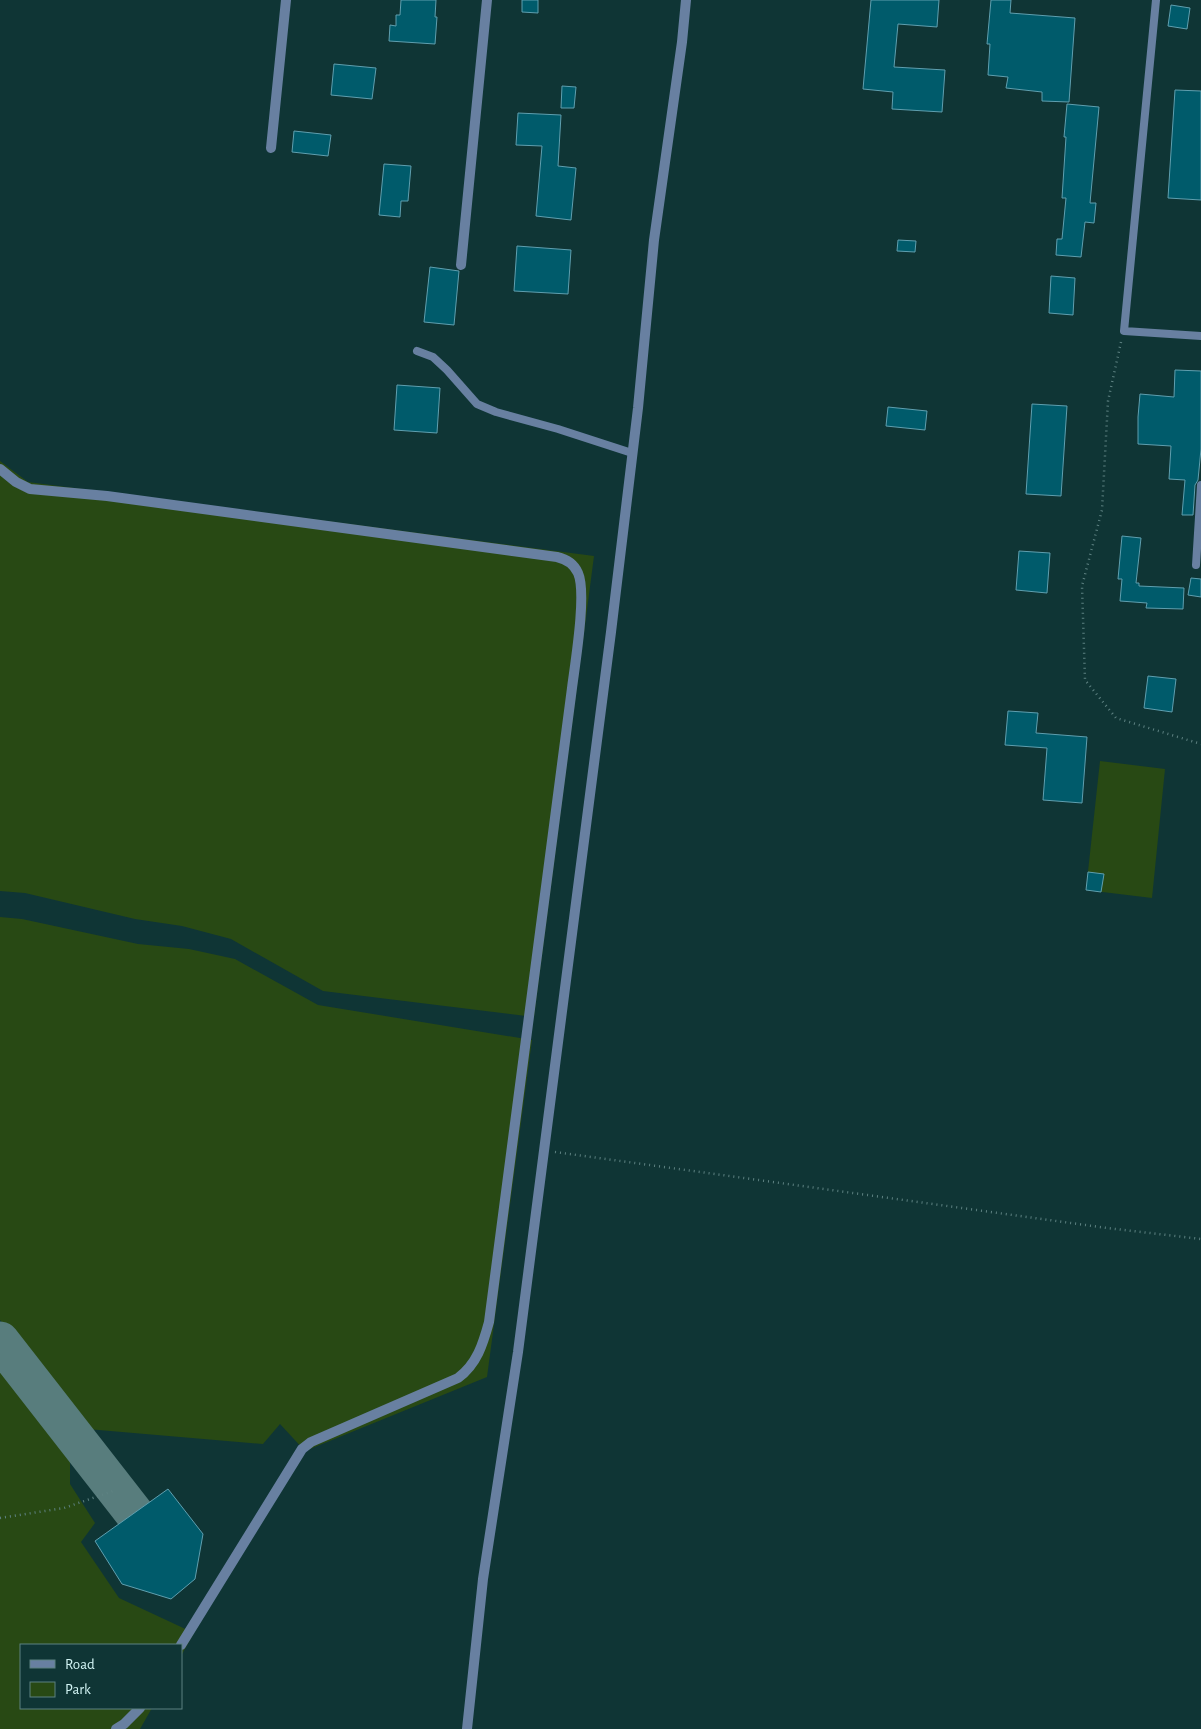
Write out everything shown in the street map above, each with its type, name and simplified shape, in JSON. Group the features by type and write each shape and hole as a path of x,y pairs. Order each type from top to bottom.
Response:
{"street":[{"path":"271,148 286,0"},
{"path":"461,265 487,0"},
{"path":"467,1729 483,1579 518,1352 608,651 632,453 654,240 682,42 686,0"},
{"path":"0,469 16,482 30,488 117,497 558,557 574,566 580,578 581,608 572,688 489,1322 484,1342 471,1366 458,1378 302,1448 182,1644"},
{"path":"116,1729 139,1709"}],"lane":[{"path":"1156,0 1124,331 1201,336"},
{"path":"418,351 433,357 477,404 496,412 558,429 632,453"},
{"path":"1196,565 1201,485"}],"path":[{"path":"1124,331 1108,401 1102,510 1082,586 1085,680 1116,718 1201,744"},
{"path":"544,1151 1107,1228 1201,1239"},
{"path":"0,1518 64,1508 116,1490"}],"green space":[{"path":"0,461 28,482 594,556 534,1017 323,991 231,939 182,926 135,919 25,893 0,891"},
{"path":"1100,761 1165,769 1152,898 1086,890"},
{"path":"0,917 22,919 138,944 189,949 235,959 318,1005 532,1040 487,1377 305,1451 280,1424 263,1444 87,1429 0,1320"},
{"path":"0,1362 70,1452 70,1484 95,1523 81,1542 119,1598 194,1633 182,1654 182,1644 20,1644 20,1709 151,1709 140,1729 0,1729"}],"building":[{"path":"401,0 436,0 435,44 389,41 390,25 396,26 396,15 400,15"},
{"path":"522,0 538,0 538,13 522,12"},
{"path":"871,0 939,0 937,27 898,24 894,67 945,70 942,112 892,109 893,92 863,89"},
{"path":"991,0 1011,0 1010,13 1075,18 1069,102 1042,101 1042,92 1006,88 1008,77 988,75 990,44 987,44"},
{"path":"1171,5 1190,8 1187,29 1168,26"},
{"path":"334,64 376,68 372,99 331,95"},
{"path":"562,86 576,87 574,108 561,108"},
{"path":"1175,90 1201,91 1201,200 1168,198"},
{"path":"1067,104 1099,107 1090,203 1096,203 1094,223 1085,222 1081,257 1056,255 1057,239 1062,239 1066,198 1062,198"},
{"path":"518,113 561,115 558,166 576,168 571,220 536,216 542,146 516,145"},
{"path":"294,131 331,135 328,156 292,152"},
{"path":"384,164 411,166 408,201 401,201 400,217 379,215"},
{"path":"898,240 916,241 915,252 897,251"},
{"path":"517,246 571,250 568,294 514,291"},
{"path":"430,267 459,271 454,325 424,322"},
{"path":"1051,276 1075,278 1073,315 1049,313"},
{"path":"1175,370 1201,371 1201,449 1198,480 1195,485 1193,515 1182,515 1185,480 1169,479 1171,446 1138,444 1140,394 1174,397"},
{"path":"397,385 440,388 437,433 394,430"},
{"path":"1032,404 1067,406 1061,496 1026,494"},
{"path":"888,407 927,411 925,430 886,426"},
{"path":"1122,536 1141,538 1136,583 1139,583 1139,586 1184,588 1183,609 1146,608 1147,603 1120,601 1122,579 1118,579"},
{"path":"1019,551 1050,553 1047,593 1016,590"},
{"path":"1191,578 1201,579 1201,597 1188,595"},
{"path":"1148,676 1176,679 1172,712 1144,708"},
{"path":"1008,711 1038,713 1036,733 1087,737 1082,803 1043,800 1047,748 1005,745"},
{"path":"1088,872 1104,874 1101,892 1086,890"},
{"path":"168,1489 203,1534 195,1579 171,1599 122,1584 95,1541"}],"taxiway":[{"path":"0,1341 134,1513"}]}
